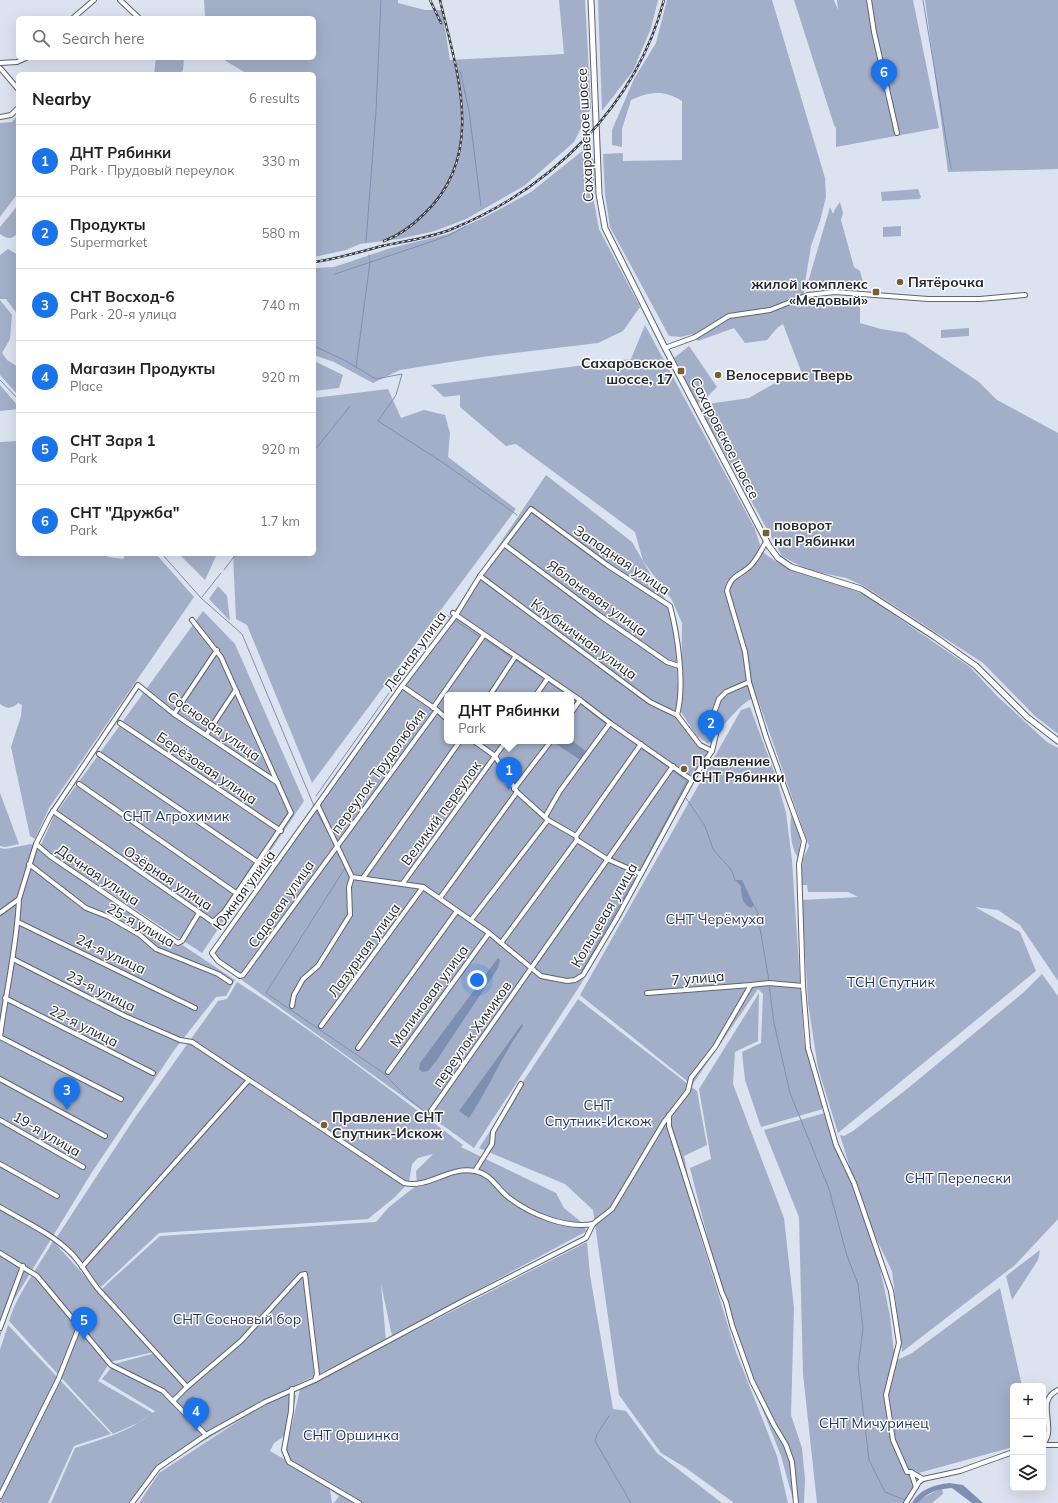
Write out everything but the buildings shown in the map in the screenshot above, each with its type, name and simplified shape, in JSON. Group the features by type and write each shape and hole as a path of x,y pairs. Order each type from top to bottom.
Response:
{"main road":[{"name":"Сахаровское шоссе","path":"591,0 599,185 602,217 607,233 766,542 778,558 791,567 861,589 935,637 976,666 1027,717 1058,742"}],"street":[{"path":"75,16 94,0"},
{"path":"120,0 137,16"},
{"path":"869,0 874,32 896,133"},
{"path":"0,63 17,62 22,60"},
{"path":"0,68 16,87"},
{"path":"0,117 11,115 16,110"},
{"path":"665,348 694,337 729,316 770,310 817,293 835,292 947,300 1024,295"},
{"name":"Лесная улица","path":"318,806 480,576 531,509"},
{"name":"Западная улица","path":"531,509 607,564 670,606 678,636 681,702 677,715"},
{"path":"766,542 748,568 739,573 730,581 727,591 745,652 749,682 766,737 804,841 799,864 803,986 808,1048 836,1145 854,1183 891,1291 899,1343 886,1395 887,1412 893,1440 907,1472 911,1472 923,1479"},
{"name":"Яблоневая улица","path":"505,545 667,662 679,666"},
{"name":"Клубничная улица","path":"480,576 650,702 677,715"},
{"path":"454,614 568,692"},
{"path":"192,620 217,650 279,784"},
{"name":"переулок Трудолюбия","path":"446,692 484,635"},
{"path":"174,714 217,650"},
{"path":"492,692 515,657"},
{"path":"538,692 548,678"},
{"name":"Кольцевая улица","path":"352,877 423,887 489,933 531,969 547,978 567,981 575,980 583,975 617,918 692,780 712,751 717,730 714,713 719,699 726,692 749,682"},
{"name":"Сосновая улица","path":"53,811 138,685 174,714 279,784"},
{"path":"402,686 444,716"},
{"path":"206,735 235,691 237,692"},
{"name":"переулок Трудолюбия","path":"337,845 444,695"},
{"path":"574,696 692,780"},
{"path":"574,709 580,700"},
{"path":"677,715 700,745 712,751"},
{"name":"Берёзовая улица","path":"120,723 281,831"},
{"path":"471,920 546,818 560,792 610,723"},
{"path":"363,878 458,744"},
{"path":"478,744 495,756 516,791 546,818 607,860 641,874"},
{"name":"Великий переулок","path":"403,883 495,759 495,756 504,744"},
{"path":"440,898 549,744"},
{"path":"502,943 641,744"},
{"path":"99,754 259,863"},
{"name":"переулок Химиков","path":"431,1111 673,766"},
{"path":"79,784 236,893"},
{"name":"Озёрная улица","path":"53,811 213,922 224,912 281,831 291,813 279,784"},
{"path":"292,1006 294,995 303,979 318,966 350,915 348,887 352,877 318,806"},
{"name":"Южная улица","path":"243,975 240,976 218,961 212,953 318,806"},
{"path":"53,811 36,844 19,899 18,922 13,959 5,998 0,1037 121,1099"},
{"name":"Дачная улица","path":"36,844 50,856 178,943 182,941 199,913"},
{"name":"Садовая улица","path":"243,975 337,845"},
{"name":"25-я улица","path":"29,864 86,908 109,917 135,932 156,949 218,974 230,982"},
{"name":"Лазурная улица","path":"321,1026 423,887"},
{"path":"0,913 19,899"},
{"path":"358,1048 457,911"},
{"name":"24-я улица","path":"18,922 195,1008"},
{"name":"Малиновая улица","path":"388,1072 489,933"},
{"name":"23-я улица","path":"13,959 125,1016 180,1040 192,1042 248,1081 404,1183 417,1185 461,1170 475,1171"},
{"name":"7 улица","path":"647,993 769,983 803,986"},
{"path":"132,1503 158,1468 183,1453 206,1435 265,1402 315,1380 586,1238 593,1224 612,1209 640,1159 669,1114 688,1091 691,1078 715,1047 751,985"},
{"name":"22-я улица","path":"5,998 153,1073"},
{"path":"0,1079 105,1136"},
{"path":"82,1267 248,1081"},
{"path":"521,1084 493,1132 492,1144 475,1171 489,1177 508,1196 531,1212 561,1222 580,1226 593,1224"},
{"path":"669,1114 669,1126 726,1302 732,1325 752,1381 774,1426 786,1445 790,1457 796,1503"},
{"name":"19-я улица","path":"0,1120 83,1168"},
{"path":"0,1164 57,1196"},
{"path":"0,1207 65,1247 76,1258 131,1327 187,1387"},
{"path":"0,1253 37,1276 111,1365 163,1392 206,1435"},
{"path":"0,1328 23,1266"},
{"path":"173,1401 187,1387 241,1342 301,1275 305,1274 317,1374 315,1380"},
{"path":"0,1496 58,1380 79,1327"},
{"path":"292,1389 291,1411 284,1450 289,1462 359,1503"},
{"path":"1046,1439 1048,1435 1046,1402 1052,1393 1058,1390"},
{"path":"1046,1445 1058,1444"},
{"path":"906,1503 919,1482 923,1479 960,1471 1010,1453"},
{"path":"911,1472 916,1487"}],"green space":[{"path":"204,0 398,0 398,3 425,10 442,10 450,60 564,54 559,0 585,0 591,108 574,142 524,186 466,219 435,231 399,239 360,244 346,250 316,257 316,72 244,72 224,60 316,60 316,16 205,16"},
{"path":"598,0 658,0 651,28 633,71 602,111"},
{"path":"667,0 772,0 825,178 826,197 820,221 811,246 804,289 804,303 825,298 838,298 860,302 860,323 881,329 906,333 979,382 997,400 1058,433 1058,734 1035,716 983,663 864,586 846,578 807,570 782,556 700,409 708,404 749,398 775,383 796,376 801,371 783,324 777,328 767,340 745,343 734,328 698,341 692,334 681,337 669,336 610,227 605,194 603,154 623,153 623,161 682,160 682,101 663,93 651,93 631,100 622,129 622,147 612,145 612,130 634,79 656,43"},
{"path":"794,0 834,0 838,10 837,0 913,0 939,128 836,147 836,128"},
{"path":"925,0 1058,0 1058,169 948,172"},
{"path":"156,60 184,60 182,72 154,72"},
{"path":"16,117 16,196 0,217 0,123 12,122"},
{"path":"586,148 595,162 594,202 599,229 640,307 623,331 598,343 482,357 400,370 373,383 334,362 316,356 316,268 334,267 391,248 448,234 485,217 531,192"},
{"path":"918,189 921,197 919,199 882,201 881,192"},
{"path":"840,202 843,213 841,220 854,267 860,271 864,286 827,282 806,289 830,207 833,214"},
{"path":"16,207 16,235 11,238 7,238 0,234 0,227"},
{"path":"901,226 901,236 883,237 883,227"},
{"path":"8,249 16,254 16,312 6,299 0,299 0,255"},
{"path":"0,300 12,315 10,339 2,353 7,360 16,366 16,393 0,375"},
{"name":"ТСН Спутник","path":"645,325 755,529 761,548 755,558 730,580 749,569 762,551 774,560 799,573 852,589 865,595 970,667 997,696 1047,742 1058,748 1058,981 1020,925 998,910 975,907 1020,932 1036,971 838,1133 818,1068 808,1003 802,900 858,897 848,892 808,892 807,885 800,885 803,859 809,846 757,697 744,704 708,744 696,735 681,712 682,623 672,600 643,561 635,532 516,444 506,446 460,407 460,395 444,397 431,385 631,359"},
{"path":"969,328 969,336 941,338 941,330"},
{"path":"689,346 717,387 701,403 697,403 674,358"},
{"path":"316,362 343,375 339,388 316,391"},
{"path":"0,385 16,404 16,409 0,411"},
{"path":"388,389 401,418 424,410 445,415 450,433 448,457 516,509 312,783 247,625 236,619 233,556 316,556 316,398"},
{"path":"16,441 16,556 107,556 123,559 125,556 158,556 194,597 49,808 35,839 30,836 11,747 21,716 22,705 18,703 9,708 0,704 0,442"},
{"path":"546,475 632,542 673,613 680,717 701,744 711,752 581,984 474,1148 210,957 453,613"},
{"path":"181,556 216,556 205,580"},
{"path":"218,586 227,596 230,621 209,599"},
{"name":"СНТ Агрохимик","path":"203,611 235,644 304,801 202,953 40,847 54,816"},
{"name":"СНТ Черёмуха","path":"750,707 776,777 786,813 792,860 804,1042 823,1109 761,1127 745,1080 742,1052 761,1043 763,994 758,989 692,1085 580,995 741,710"},
{"path":"0,793 19,844 5,847 0,846"},
{"path":"791,815 801,837 798,858 792,843"},
{"path":"31,844 235,980 226,996 216,997 175,1049 92,1172 12,1303 0,1337 0,848 5,849"},
{"name":"СНТ Перелески","path":"1042,974 1058,996 1058,1219 1015,1265 902,1352 892,1271 864,1214 840,1135 844,1136 853,1131 907,1089 1024,992"},
{"path":"237,982 352,1061 463,1145 461,1147 556,1193 564,1208 580,1221 587,1231 392,1336 381,1284 386,1341 298,1384 275,1398 286,1393 296,1395 289,1433 274,1443 270,1451 284,1459 300,1389 587,1242 590,1275 613,1409 626,1411 657,1453 722,1503 334,1503 339,1496 330,1490 332,1503 139,1503 159,1473 249,1414 159,1468 135,1503 51,1503 75,1448 105,1438 134,1426 151,1414 138,1423 113,1434 9,1321 23,1290 53,1241 154,1352 110,1362 98,1381 153,1413 155,1411 102,1379 114,1364 155,1353 101,1290 106,1285 160,1236 376,1222 389,1207 417,1185 416,1171 433,1154 418,1158 412,1164 409,1182 395,1197 368,1219 159,1233 101,1287 55,1240 134,1119 218,1001 227,999"},
{"path":"759,993 758,1041 735,1052 733,1084 784,1218 794,1308 791,1415 802,1448 805,1479 804,1503 794,1503 781,1456 731,1330 690,1168 711,1159 699,1089"},
{"name":"СНТ Спутник-Искож","path":"578,999 697,1091 707,1145 684,1156 698,1228 736,1352 777,1456 788,1503 734,1503 686,1468 661,1453 619,1395 593,1210 565,1184 479,1148"},
{"name":"СНТ Мичуринец","path":"825,1113 834,1146 852,1182 878,1258 890,1316 895,1361 912,1353 1000,1288 1021,1383 1010,1383 1010,1448 915,1474 914,1493 903,1503 817,1503 803,1374 799,1217 764,1130"},
{"path":"1040,1250 1038,1260 1012,1300 1006,1276"},
{"path":"8,1325 111,1434 74,1446 48,1503 0,1503 0,1350"},
{"path":"942,1488 943,1494 932,1503 918,1503 922,1498"}],"shaded area":[{"path":"574,742 586,751 584,756 579,759 556,744 574,744"},
{"path":"735,880 742,880 754,905 751,908 744,902 741,886"},
{"path":"498,958 500,960 498,968 437,1060 428,1071 422,1072 419,1069 420,1063"},
{"path":"522,1024 523,1026 515,1037 469,1118 459,1111"},
{"path":"193,1396 201,1402 200,1410 196,1415 191,1415 184,1406 187,1399"},
{"path":"949,1483 963,1485 983,1503 972,1503 952,1488 933,1492 925,1496 918,1503 912,1503 919,1494 928,1488"}],"waterway":[{"path":"366,242 376,111 381,0"},
{"path":"923,0 951,169"},
{"path":"460,70 469,111 481,206"},
{"path":"335,274 448,236 466,226"},
{"path":"356,367 370,262 369,255"},
{"path":"316,347 346,361 376,379 402,374 396,395 378,421 442,462 517,515"},
{"path":"0,380 16,397"},
{"path":"316,448 350,406"},
{"path":"164,556 201,598 242,634 314,806"},
{"path":"224,570 234,556"},
{"path":"202,597 221,573"},
{"path":"316,796 445,614 451,618"},
{"path":"456,621 480,637"},
{"path":"484,639 512,658"},
{"path":"516,660 544,679"},
{"path":"548,682 563,692"},
{"path":"581,704 606,724"},
{"path":"611,727 637,745"},
{"path":"642,749 668,767"},
{"path":"640,870 687,781 673,771"},
{"path":"686,798 705,826 713,849 732,871 735,880"},
{"path":"317,813 331,837"},
{"path":"345,868 266,993 382,1072 410,1100 441,1124"},
{"path":"582,971 637,875"},
{"path":"754,906 757,911 769,981"},
{"path":"769,984 774,1023 790,1093 829,1189 847,1256 858,1284 863,1329 858,1367 869,1460 885,1492 905,1500"},
{"path":"609,1416 597,1434 595,1441 631,1503"}],"railway":[{"path":"430,0 441,23"},
{"path":"384,241 406,230 424,214 443,191 455,166 461,140 462,112 454,56 440,0"},
{"path":"316,262 444,232 489,212 523,191 556,166 585,139 611,108 633,75 651,39 664,0"}],"place":[{"name":"СНТ \"Дружба\"","path":"884,92"},
{"name":"Пятёрочка","path":"900,282"},
{"name":"жилой комплекс «Медовый»","path":"876,292"},
{"name":"Сахаровское шоссе, 17","path":"681,371"},
{"name":"Велосервис Тверь","path":"718,375"},
{"name":"поворот на Рябинки","path":"766,533"},
{"name":"Продукты","path":"711,743"},
{"name":"Правление СНТ Рябинки","path":"684,769"},
{"name":"ДНТ Рябинки","path":"509,790"},
{"name":"СНТ Восход-6","path":"67,1110"},
{"name":"Правление СНТ Спутник-Искож","path":"324,1125"},
{"name":"СНТ Заря 1","path":"84,1340"},
{"name":"Магазин Продукты","path":"196,1431"}],"park label":[{"name":"СНТ Сосновый бор","path":"237,1319"},
{"name":"СНТ Оршинка","path":"351,1435"}]}
